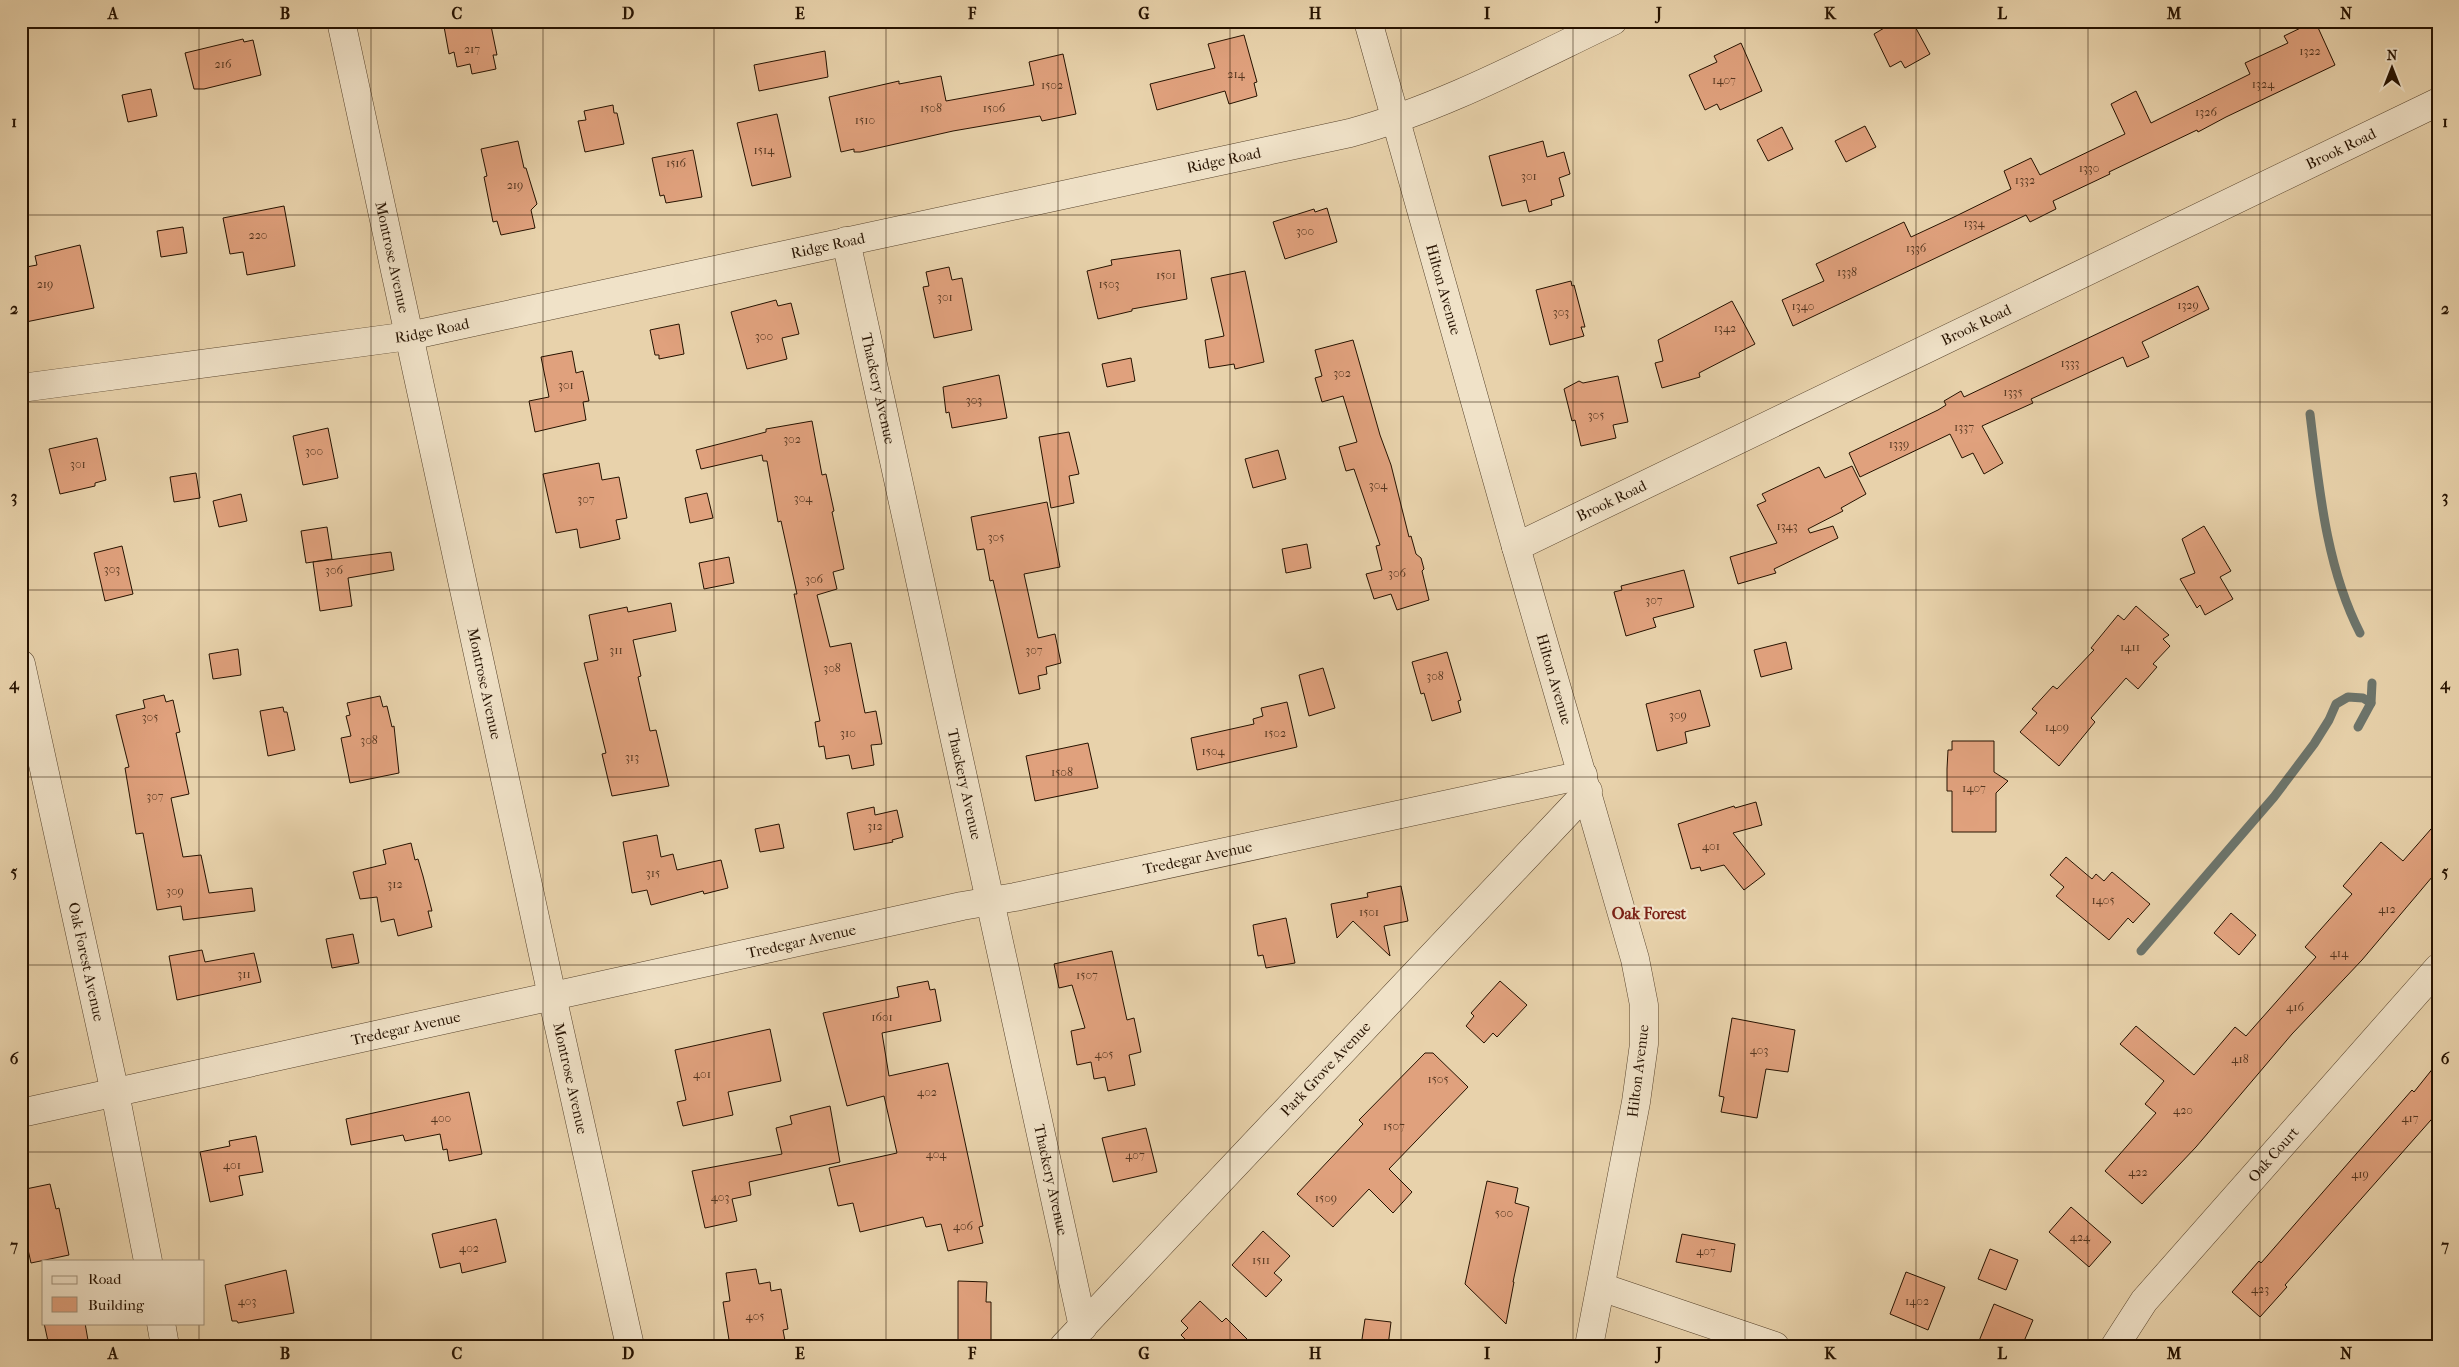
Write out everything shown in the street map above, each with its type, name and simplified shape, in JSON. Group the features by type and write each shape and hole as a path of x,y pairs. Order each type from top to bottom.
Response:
{"street":[{"name":"Montrose Avenue","path":"341,21 552,996 630,1346"},
{"name":"Hilton Avenue","path":"1368,21 1516,547 1635,959 1644,1005 1644,1044 1636,1102 1589,1346"},
{"name":"Ridge Road","path":"21,388 409,336 1340,136 1396,120 1460,94 1613,21"},
{"name":"Brook Road","path":"1516,547 2438,102"},
{"name":"Thackery Avenue","path":"846,241 990,902 1073,1336"},
{"name":"Oak Forest Avenue","path":"21,664 115,1093 148,1260"},
{"name":"Tredegar Avenue","path":"21,1113 990,902 1585,783"},
{"name":"Park Grove Avenue","path":"1073,1336 1585,783"},
{"name":"Oak Court","path":"2115,1346 2144,1300 2438,968"},
{"path":"1601,1287 1775,1346"},
{"path":"161,1324 165,1346"}],"building":[{"path":"443,21 490,21 497,55 493,55 496,69 472,74 470,64 457,67 454,52 449,54"},
{"path":"1896,21 1912,21 1930,54 1905,68 1901,61 1890,67 1874,34"},
{"path":"2315,21 2335,65 2198,132 2197,130 2109,172 2110,174 2053,201 2056,209 2030,222 2026,215 1793,326 1782,300 1824,281 1816,264 1904,222 1911,237 2011,189 2004,171 2031,158 2040,175 2125,134 2111,104 2136,91 2151,123 2250,74 2245,63 2288,43 2284,36"},
{"path":"1244,35 1257,82 1254,83 1257,96 1229,104 1225,91 1157,110 1150,84 1215,68 1208,44"},
{"path":"243,39 244,42 253,40 261,75 204,89 194,89 185,53"},
{"path":"1741,43 1762,91 1720,110 1717,104 1705,110 1689,75 1717,62 1714,56"},
{"path":"825,51 828,77 759,91 754,65"},
{"path":"1063,54 1076,114 1042,121 1040,116 953,131 860,152 854,152 854,149 841,152 829,97 899,81 899,84 941,76 946,101 1034,85 1029,62"},
{"path":"151,89 157,116 128,122 122,95"},
{"path":"613,105 614,113 617,113 624,144 585,152 578,121 586,120 584,111"},
{"path":"777,114 791,177 752,186 737,123"},
{"path":"1865,126 1876,147 1846,162 1835,141"},
{"path":"1782,127 1793,149 1768,161 1757,140"},
{"path":"518,141 524,168 526,168 537,204 531,210 535,228 501,235 497,221 493,222 484,177 487,176 481,149"},
{"path":"1543,141 1547,157 1564,152 1570,174 1559,178 1564,196 1551,200 1552,205 1529,212 1526,200 1502,206 1489,156"},
{"path":"693,150 702,197 666,203 664,195 660,196 652,158"},
{"path":"284,206 295,266 247,275 243,252 230,254 223,218"},
{"path":"1327,208 1337,242 1285,259 1273,222 1314,209 1315,212"},
{"path":"183,227 187,253 161,257 157,231"},
{"path":"80,245 94,308 21,323 21,268 37,265 35,256"},
{"path":"1180,250 1187,299 1132,309 1132,311 1098,319 1087,271 1112,265 1111,260"},
{"path":"949,267 952,280 962,278 972,330 934,338 923,287 929,286 926,272"},
{"path":"1245,271 1264,362 1235,369 1234,364 1209,368 1205,340 1224,336 1211,278"},
{"path":"1571,281 1572,286 1574,285 1585,327 1581,327 1584,336 1550,345 1536,290"},
{"path":"2198,286 2209,309 2142,342 2149,357 2127,367 2123,357 2031,399 2033,403 1982,426 2003,463 1984,474 1973,453 1962,458 1950,434 1860,477 1849,453 1938,410 1946,405 1944,401 1961,391 1964,397"},
{"path":"776,300 778,306 791,303 799,334 782,338 787,359 747,369 731,312"},
{"path":"1732,301 1755,344 1699,373 1700,377 1662,388 1655,363 1663,361 1658,340"},
{"path":"679,324 684,354 659,359 659,355 655,355 650,330"},
{"path":"1353,340 1380,435 1391,465 1409,537 1411,536 1416,554 1421,558 1424,569 1422,571 1429,600 1397,610 1391,594 1374,599 1366,574 1382,570 1376,546 1380,545 1354,469 1346,471 1339,447 1357,442 1343,396 1322,402 1315,378 1322,376 1315,350"},
{"path":"572,351 576,373 583,371 589,401 583,402 586,420 535,432 529,401 549,397 541,357"},
{"path":"1131,358 1135,381 1107,387 1102,364"},
{"path":"999,375 1007,418 952,428 949,412 946,413 943,387"},
{"path":"1618,376 1628,422 1613,425 1616,438 1581,446 1575,420 1572,421 1564,389 1579,381 1583,383"},
{"path":"812,421 822,475 826,474 834,511 832,512 844,569 833,572 837,589 817,595 830,647 851,643 865,713 876,711 882,744 871,745 874,765 852,769 849,755 826,759 824,746 819,747 815,722 820,721 794,594 797,594 781,521 778,522 767,461 763,461 762,455 701,469 696,450 766,432 766,429"},
{"path":"328,428 338,478 303,485 293,436"},
{"path":"1069,432 1079,474 1069,476 1074,503 1051,508 1039,437"},
{"path":"97,438 106,480 95,483 95,486 60,494 49,449"},
{"path":"1278,450 1286,479 1253,488 1245,459"},
{"path":"599,463 602,480 619,477 627,518 616,520 620,539 580,548 577,529 556,533 543,474"},
{"path":"1852,466 1866,494 1841,508 1843,511 1808,529 1810,533 1833,526 1838,538 1774,569 1776,573 1738,584 1730,557 1777,543 1757,505 1766,501 1762,494 1819,467 1825,478"},
{"path":"196,473 200,498 174,502 170,477"},
{"path":"707,493 713,518 690,523 685,498"},
{"path":"241,494 247,521 219,527 213,501"},
{"path":"1047,502 1060,567 1024,574 1038,638 1055,634 1061,663 1046,667 1047,674 1038,676 1040,689 1019,694 993,580 990,581 984,549 977,550 971,517"},
{"path":"2204,526 2231,571 2220,577 2233,599 2205,615 2200,605 2197,608 2180,579 2195,573 2182,539"},
{"path":"327,527 332,559 306,563 301,531"},
{"path":"1307,544 1311,568 1286,573 1282,549"},
{"path":"122,546 133,594 105,601 94,553"},
{"path":"391,552 394,570 348,578 352,606 320,611 313,562"},
{"path":"729,557 734,583 704,589 699,563"},
{"path":"1684,570 1694,607 1653,618 1656,627 1626,636 1614,592 1622,590 1621,586"},
{"path":"671,603 676,631 633,640 641,676 638,677 650,731 656,730 669,786 612,796 602,754 606,753 584,663 598,660 589,615 627,607 628,612"},
{"path":"2136,606 2169,635 2163,639 2170,646 2153,664 2157,667 2138,689 2126,678 2091,718 2095,722 2059,766 2020,732 2037,713 2032,709 2053,686 2057,689 2094,650 2091,648 2118,615 2124,620"},
{"path":"1786,642 1792,669 1761,677 1754,650"},
{"path":"238,649 241,675 213,679 209,654"},
{"path":"1447,652 1461,700 1458,701 1461,712 1432,721 1424,693 1421,694 1412,662"},
{"path":"1323,668 1335,708 1309,716 1299,675"},
{"path":"1700,690 1710,726 1685,732 1687,743 1657,751 1646,704"},
{"path":"164,695 166,702 173,700 180,732 176,733 189,794 171,798 183,857 201,855 209,893 252,888 255,911 183,920 181,906 157,910 143,833 136,834 125,768 129,767 116,715 145,708 143,700"},
{"path":"380,696 383,707 387,706 392,727 394,726 399,773 350,783 341,738 351,736 346,716 350,715 347,703"},
{"path":"1287,702 1297,747 1197,770 1191,738 1254,724 1253,719 1263,716 1261,708"},
{"path":"283,707 284,712 287,712 295,750 268,756 260,711"},
{"path":"1952,741 1994,741 1994,772 2008,781 1996,793 1996,832 1952,832 1952,791 1947,791 1947,769 1948,750 1952,750"},
{"path":"1088,743 1098,788 1035,801 1026,756"},
{"path":"1756,802 1762,825 1733,833 1765,874 1744,890 1724,865 1701,871 1700,867 1691,869 1678,824 1734,806 1735,808"},
{"path":"874,807 875,815 897,810 903,837 892,840 893,842 854,850 847,813"},
{"path":"2438,821 2438,870 2362,960 2292,1034 2196,1147 2142,1204 2105,1171 2156,1113 2145,1104 2164,1081 2120,1044 2136,1026 2194,1075 2235,1027 2246,1036 2316,957 2305,947 2352,894 2343,886 2381,842 2403,861"},
{"path":"779,824 784,848 760,852 755,829"},
{"path":"657,835 661,857 673,854 677,870 721,860 728,888 704,894 703,891 651,905 647,890 632,893 623,842"},
{"path":"411,843 415,860 418,859 432,911 428,911 432,927 398,936 394,919 381,922 377,897 360,899 353,872 386,864 383,850"},
{"path":"2066,857 2092,879 2096,874 2104,881 2112,872 2150,904 2133,923 2128,918 2109,940 2056,896 2064,887 2050,875"},
{"path":"1401,886 1408,921 1384,926 1390,956 1353,921 1337,938 1331,904 1368,897 1367,893"},
{"path":"2231,913 2256,935 2239,955 2214,933"},
{"path":"1286,918 1295,963 1266,968 1263,955 1258,956 1253,925"},
{"path":"353,934 359,963 332,968 326,939"},
{"path":"202,950 205,962 254,953 261,982 177,1000 169,956"},
{"path":"1112,951 1127,1020 1134,1018 1141,1052 1129,1055 1135,1085 1108,1091 1105,1077 1094,1079 1091,1062 1077,1065 1071,1031 1085,1028 1072,985 1059,988 1054,964"},
{"path":"928,981 930,990 935,989 941,1021 882,1033 889,1076 948,1063 983,1226 979,1227 983,1243 948,1251 941,1224 926,1227 923,1217 860,1232 853,1203 838,1206 829,1168 897,1153 884,1096 847,1106 823,1013 899,997 897,987"},
{"path":"1500,981 1527,1005 1497,1037 1493,1033 1484,1043 1466,1026 1474,1016 1471,1013"},
{"path":"1732,1018 1795,1030 1788,1072 1766,1069 1757,1118 1721,1112 1724,1097 1719,1096"},
{"path":"770,1029 781,1081 728,1092 733,1115 683,1126 677,1102 686,1100 675,1050"},
{"path":"1425,1053 1433,1053 1468,1087 1389,1169 1412,1192 1393,1213 1369,1189 1333,1227 1297,1194 1363,1124 1359,1120"},
{"path":"2438,1062 2438,1112 2285,1285 2287,1287 2260,1317 2232,1292 2259,1261 2261,1263 2412,1090 2414,1092"},
{"path":"469,1092 482,1154 449,1161 447,1149 443,1150 440,1134 405,1141 403,1135 351,1145 346,1119"},
{"path":"830,1106 840,1162 749,1182 751,1195 732,1199 737,1221 705,1228 692,1171 782,1154 776,1128 792,1124 790,1116"},
{"path":"1146,1128 1157,1172 1113,1182 1102,1138"},
{"path":"256,1136 263,1172 239,1176 243,1195 210,1202 200,1152 230,1146 229,1141"},
{"path":"1487,1181 1518,1188 1515,1203 1529,1207 1506,1324 1465,1284"},
{"path":"50,1184 56,1209 59,1208 69,1255 31,1263 21,1218 21,1190"},
{"path":"2071,1207 2111,1242 2089,1267 2049,1232"},
{"path":"496,1219 506,1262 462,1273 460,1263 440,1268 432,1234"},
{"path":"1263,1231 1290,1256 1274,1273 1282,1280 1266,1297 1232,1265"},
{"path":"1682,1234 1735,1244 1731,1272 1676,1262"},
{"path":"1990,1249 2018,1260 2006,1290 1978,1279"},
{"path":"756,1269 759,1284 770,1282 771,1291 781,1289 788,1329 783,1330 786,1346 730,1346 723,1302 730,1301 726,1273"},
{"path":"286,1270 294,1313 238,1323 237,1321 232,1321 225,1285"},
{"path":"1906,1272 1945,1287 1928,1330 1890,1314"},
{"path":"958,1281 987,1282 986,1302 991,1302 991,1340 983,1340 983,1346 958,1346"},
{"path":"1200,1301 1222,1322 1226,1318 1254,1346 1192,1346 1181,1335 1188,1328 1181,1321"},
{"path":"1994,1304 2033,1320 2022,1346 1977,1346"},
{"path":"1365,1319 1391,1322 1388,1346 1361,1346"},
{"path":"44,1324 85,1324 89,1346 49,1346"}],"waterway":[{"path":"2310,414 2321,498 2332,554 2348,608 2360,633"},
{"path":"2358,727 2371,703 2372,683"},
{"path":"2141,951 2274,797 2314,744 2329,720 2336,704 2348,697 2363,698 2371,703"}],"district":[{"name":"Oak Forest","path":"1649,913"}]}
